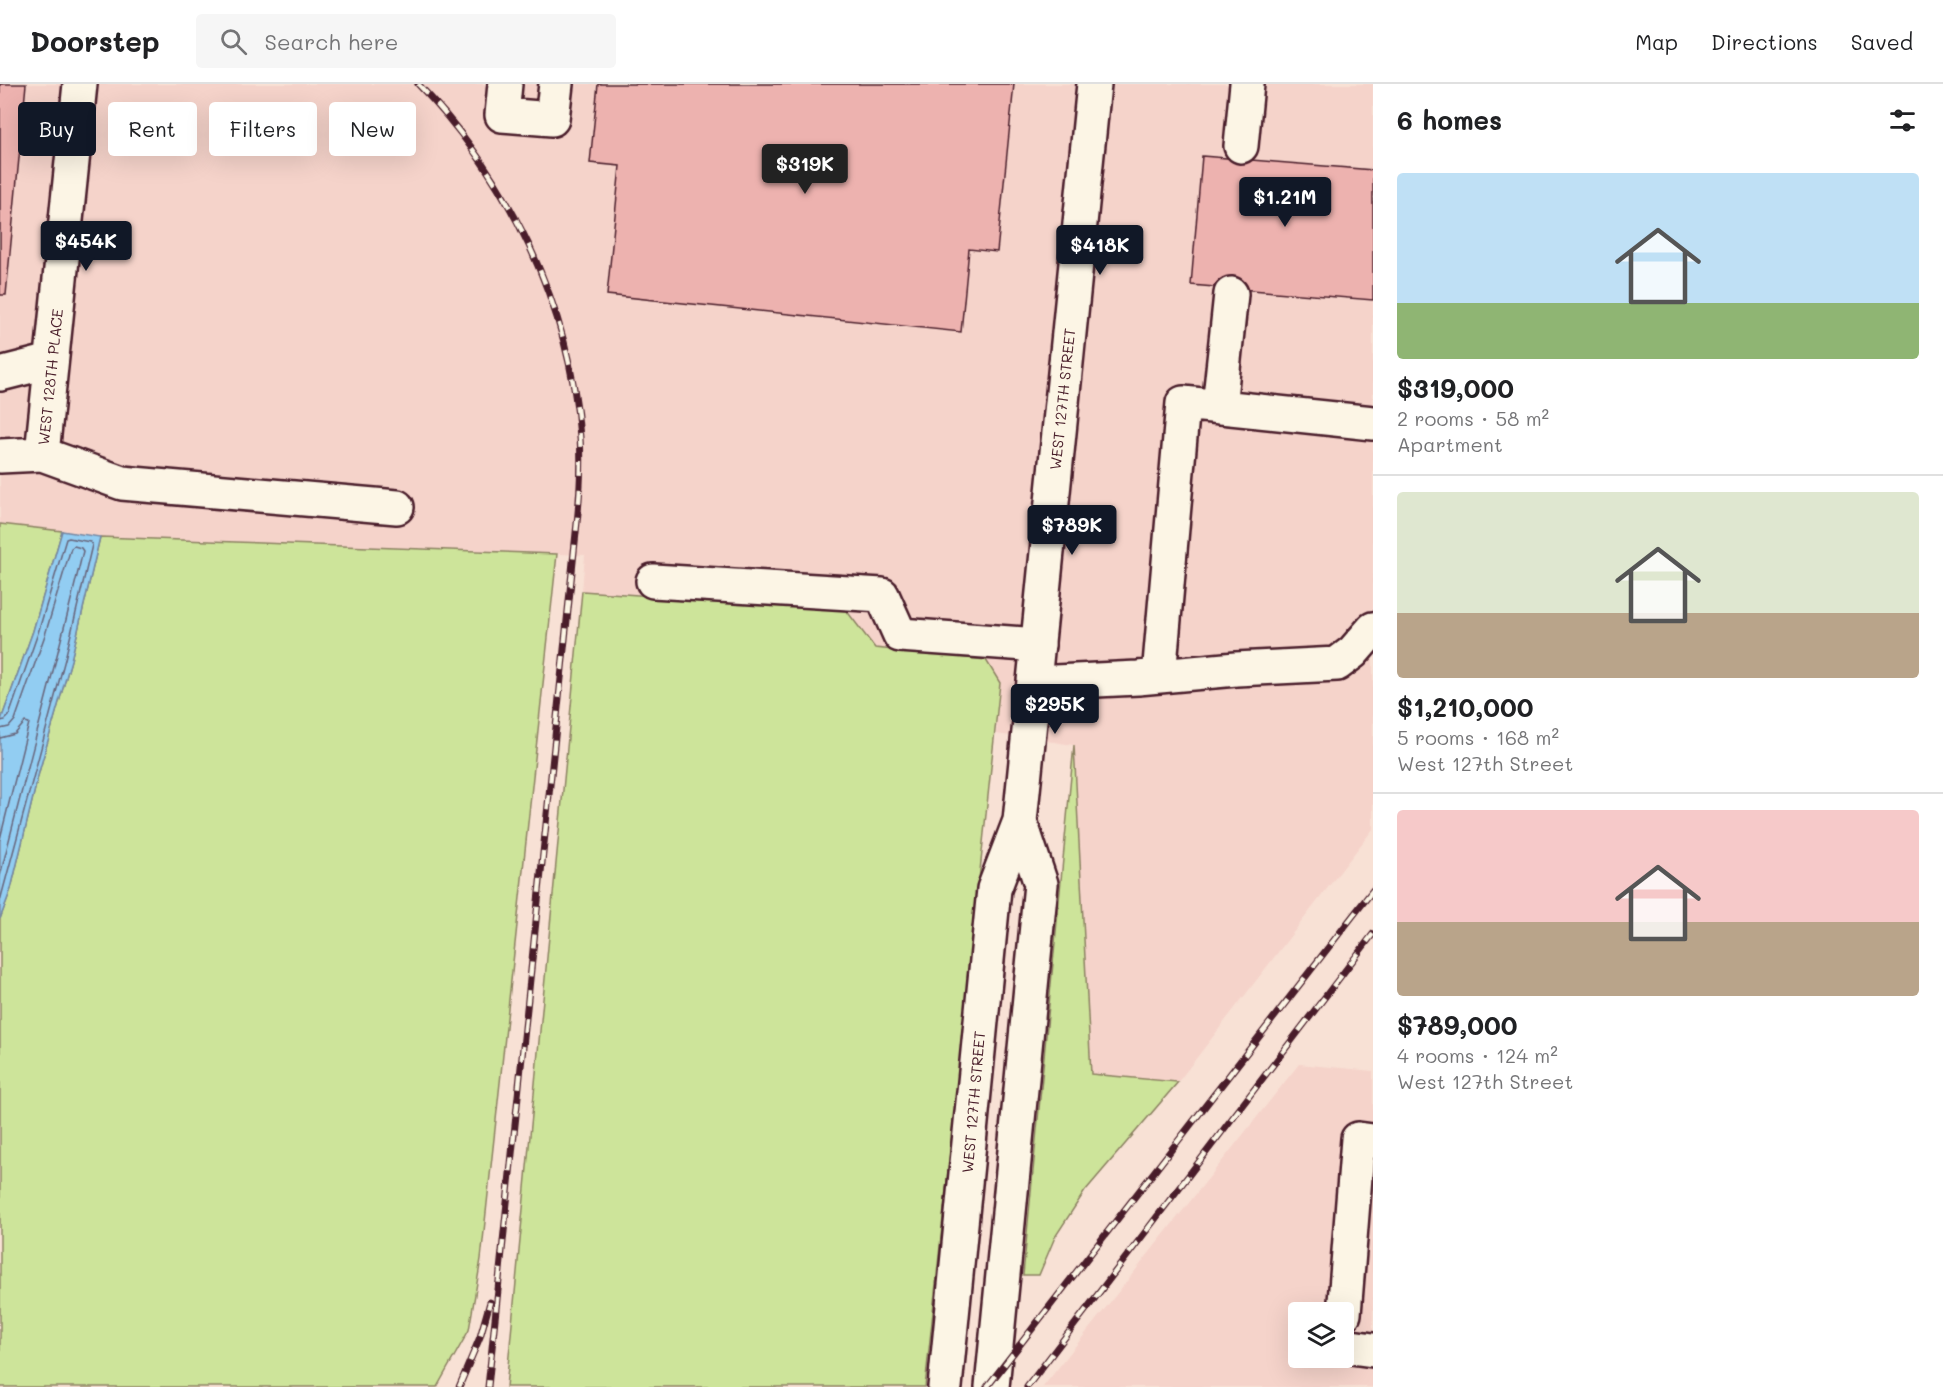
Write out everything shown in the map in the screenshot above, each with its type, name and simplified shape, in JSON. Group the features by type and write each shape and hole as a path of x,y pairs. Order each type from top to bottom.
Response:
{"main road":[{"name":"WEST 128TH PLACE","path":"42,454 80,84"},
{"path":"505,84 502,115 552,119 556,84"},
{"name":"WEST 127TH STREET","path":"945,1387 994,889 1020,821 1094,84"},
{"path":"1241,146 1247,84"},
{"path":"1219,407 1231,294"},
{"path":"0,374 51,361"},
{"path":"1159,676 1183,403 1373,423"},
{"path":"0,456 42,454 122,483 397,507"},
{"path":"653,581 882,595 900,635 1038,645"},
{"path":"1034,683 1337,664 1353,652 1373,629"},
{"name":"WEST 127TH STREET","path":"992,1387 1041,884 1020,821"},
{"path":"1345,1302 1358,1139 1373,1141"},
{"path":"1354,1347 1373,1350"}],"shaded area":[{"path":"0,84 1373,84 1373,829 1178,1082 1091,1074 1074,745 996,734 1000,683 986,661 875,648 846,610 582,591 585,555 100,537 0,524"},
{"path":"1299,1064 1373,1071 1373,1387 1043,1387"}],"green space":[{"path":"0,524 62,531 33,631 0,723"},
{"path":"100,537 557,554 481,1259 469,1330 437,1387 0,1387 0,919 11,889 39,772 71,660"},
{"path":"582,591 846,610 875,648 986,660 1000,683 925,1387 506,1387"},
{"path":"1074,745 1091,1074 1178,1082 1085,1191 1055,1237 1039,1275 1023,1275"}],"water":[{"path":"62,531 100,537 71,660 39,772 11,889 0,919 0,723 33,631"}],"building":[{"path":"0,84 26,84 24,102 18,102 19,156 6,295 0,295"},
{"path":"598,84 1014,84 997,252 969,249 961,332 607,295 620,166 590,163"},
{"path":"1202,156 1373,170 1373,300 1191,285"}],"railway":[{"path":"418,84 451,121 480,160 507,202 529,246 548,292 563,339 574,388 580,437 581,469 578,512 488,1387"},
{"path":"987,1387 1373,890"},
{"path":"1027,1387 1373,934"},
{"path":"459,1387 480,1337 490,1302"}]}
